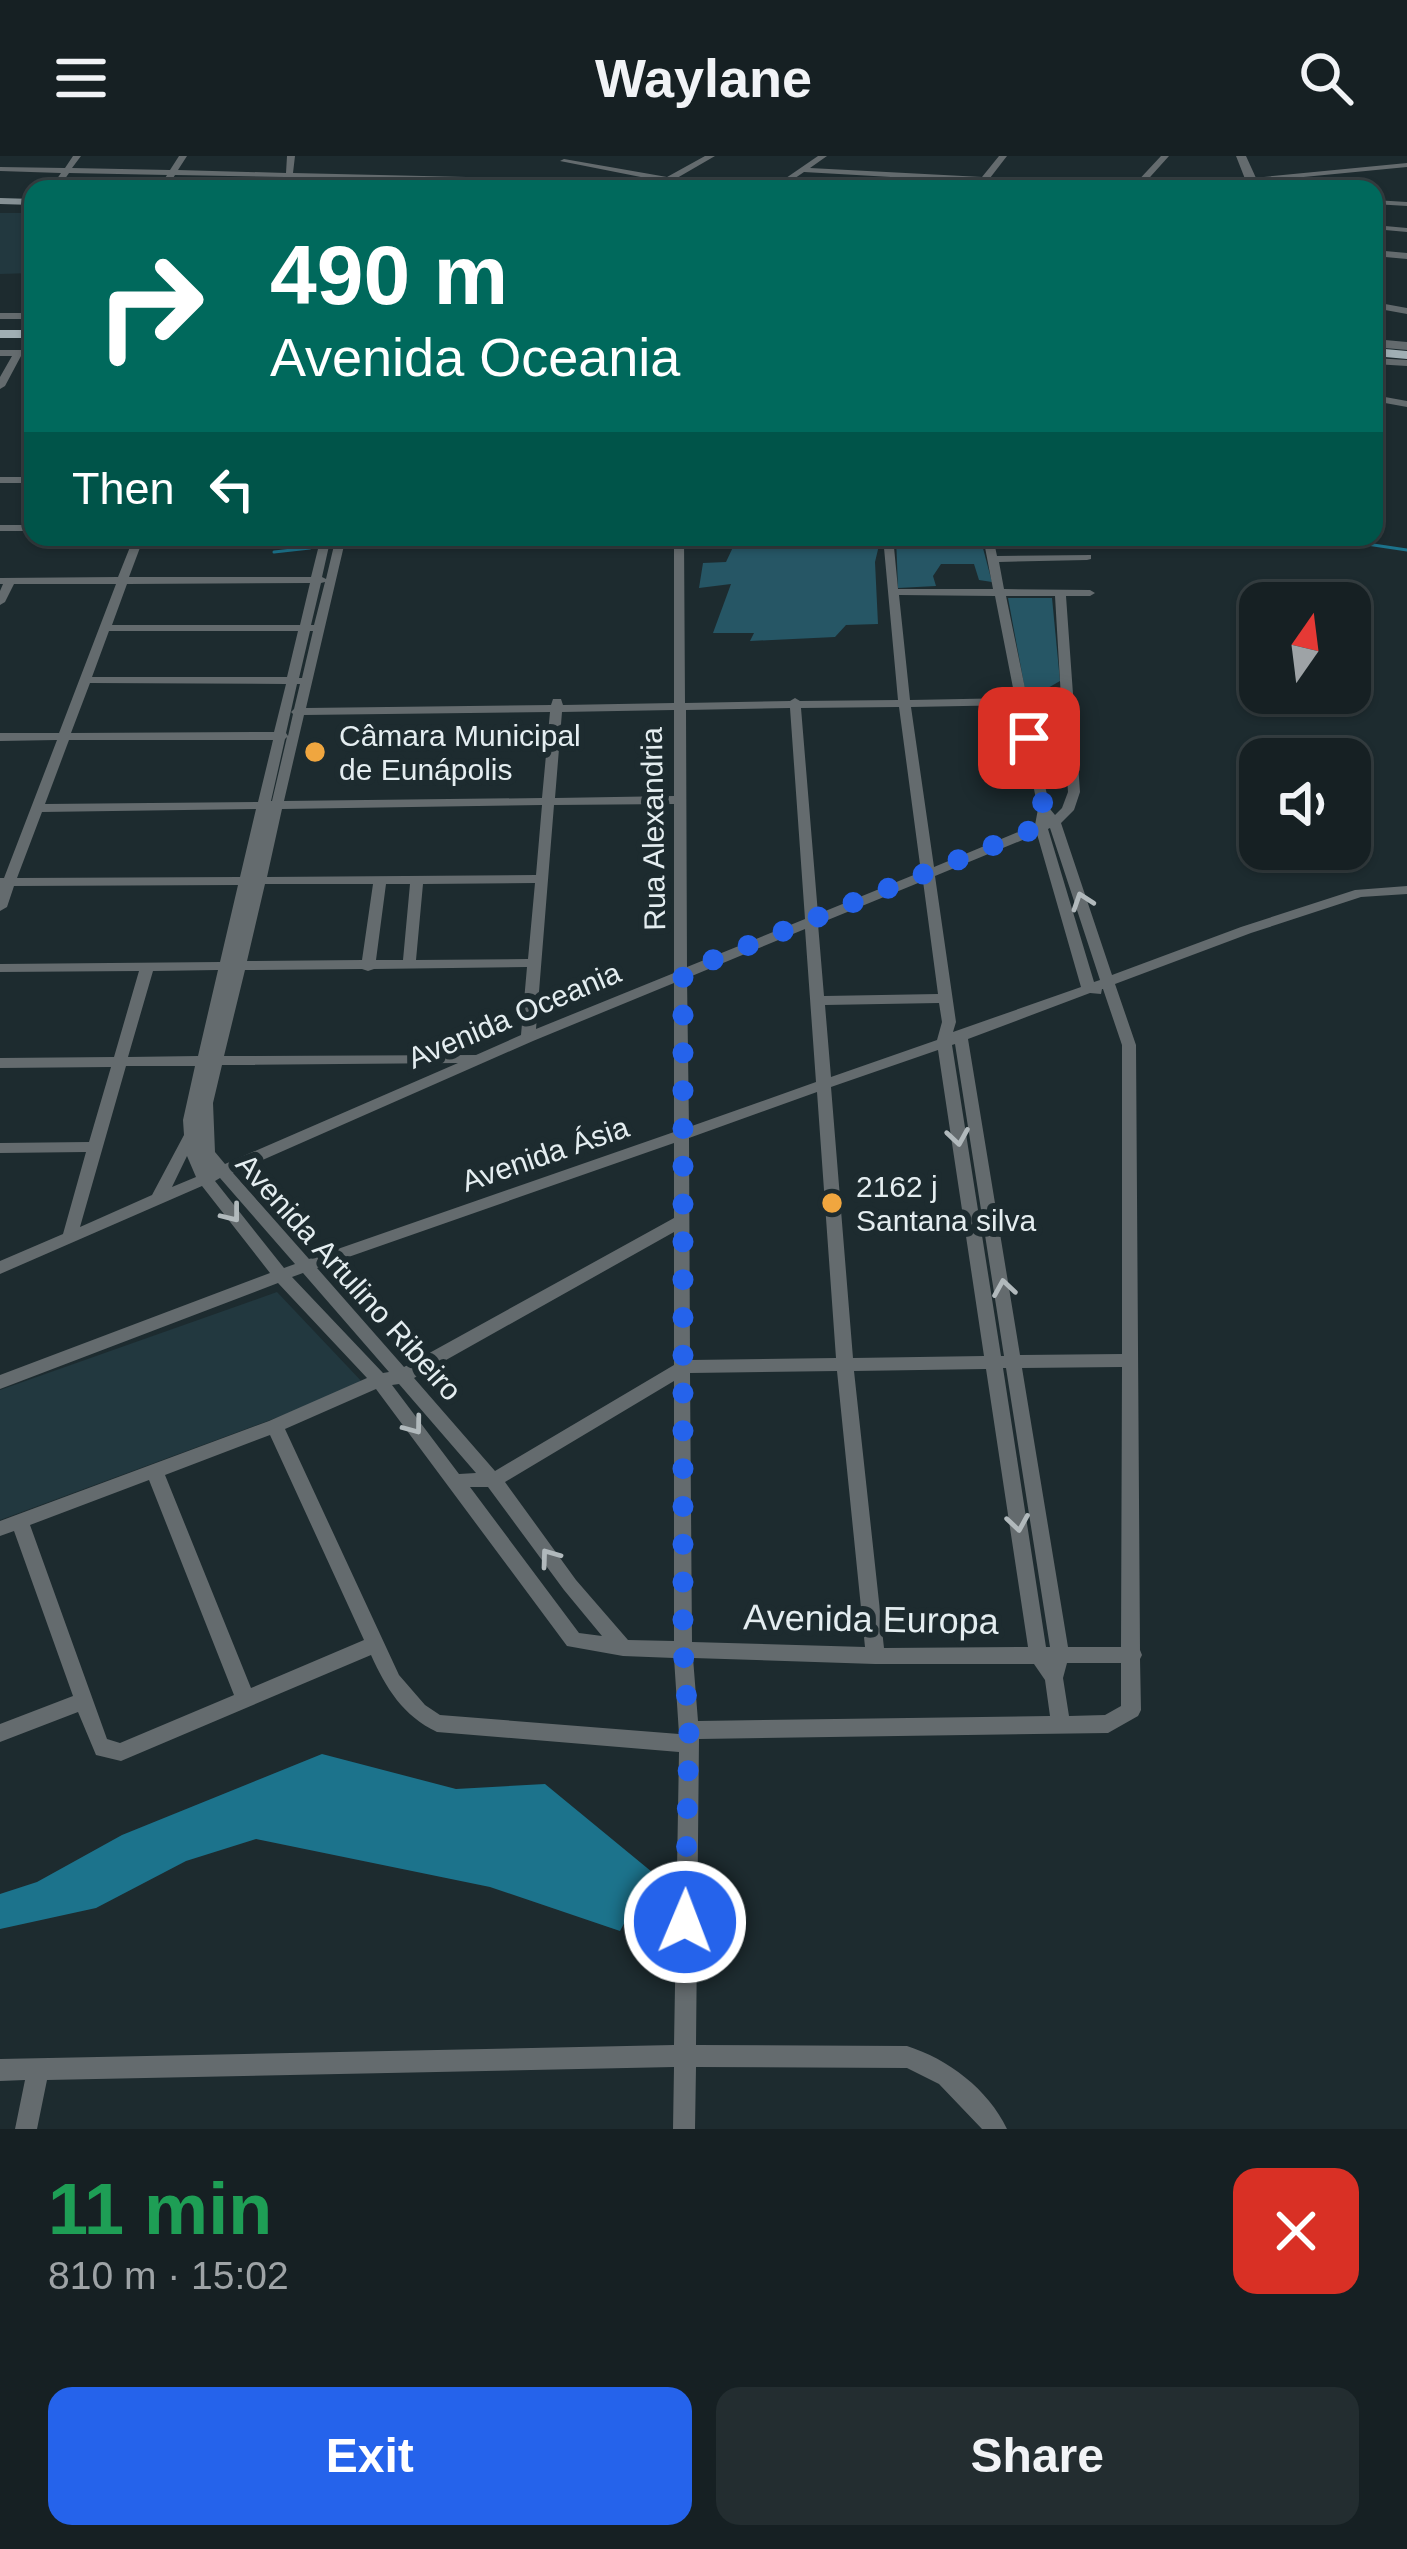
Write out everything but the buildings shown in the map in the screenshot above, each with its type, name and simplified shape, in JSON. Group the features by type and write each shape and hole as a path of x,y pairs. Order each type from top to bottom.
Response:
{"street":[{"path":"60,180 77,156"},
{"path":"168,180 183,156"},
{"path":"287,180 291,156"},
{"path":"538,180 566,158 668,179 711,156"},
{"path":"788,180 823,156"},
{"path":"984,179 1003,156"},
{"path":"1143,180 1165,156"},
{"path":"1292,180 1407,165"},
{"path":"0,170 452,180"},
{"path":"803,170 1001,180"},
{"path":"0,353 24,353"},
{"path":"0,386 19,353"},
{"path":"0,907 5,882 40,808 136,546"},
{"name":"Avenida Artulino Ribeiro","path":"281,1276 190,1136 295,708 323,580 325,546"},
{"name":"Avenida Artulino Ribeiro","path":"323,580 337,546"},
{"name":"Rua Alexandria","path":"679,546 683,1648 689,1737 684,2129"},
{"path":"890,546 904,702 992,1361 1038,1653 1054,1678"},
{"path":"990,546 1046,819 1088,986 1114,1002"},
{"path":"994,559 1088,557"},
{"path":"0,602 5,581 323,580"},
{"path":"893,592 1090,593"},
{"path":"1046,819 1068,810 1074,793 1060,595"},
{"path":"105,628 312,628"},
{"path":"83,680 301,681"},
{"path":"295,708 1067,701"},
{"path":"795,702 845,1365 875,1656"},
{"path":"528,1038 538,879 558,705"},
{"name":"Avenida Artulino Ribeiro","path":"270,808 282,736 295,708"},
{"path":"0,737 282,736"},
{"path":"40,808 681,800"},
{"path":"275,1426 394,1684 418,1711 437,1723 689,1737 1108,1724 1128,1715 1133,1700 1129,1045 1109,980 1046,819"},
{"name":"Avenida Oceania","path":"0,1268 1046,819"},
{"path":"5,882 538,879"},
{"path":"409,966 417,880"},
{"path":"368,967 380,881"},
{"name":"Avenida Ásia","path":"0,1382 304,1267 825,1083 946,1031 964,1036 1088,986 1360,893 1407,890"},
{"path":"0,968 532,962"},
{"path":"69,1239 147,967"},
{"path":"819,1001 946,998"},
{"path":"964,1036 1060,1653 1054,1678 1061,1725"},
{"path":"0,1063 482,1058"},
{"name":"Avenida Artulino Ribeiro","path":"208,1061 203,1134 212,1174 304,1267 493,1480 623,1648"},
{"path":"159,1197 190,1136"},
{"path":"0,1148 94,1147"},
{"path":"376,1644 121,1752 104,1750 10,1526 275,1426 379,1380 401,1377 682,1220"},
{"name":"Avenida Europa","path":"281,1276 379,1380 574,1640 623,1648 875,1656 1132,1655"},
{"path":"456,1481 493,1480 684,1367 1131,1360"},
{"path":"154,1470 245,1698"},
{"path":"0,1732 83,1701"},
{"path":"0,2070 682,2056 907,2057 940,2070 996,2129"},
{"path":"26,2129 38,2070"}],"shaded area":[{"path":"0,213 24,213 24,273 0,274"},
{"path":"734,546 879,546 875,562 878,624 846,625 835,637 750,641 754,633 713,633 731,584 699,588 703,563 726,562"},
{"path":"896,546 982,546 992,582 979,580 974,564 941,564 933,576 936,586 898,588"},
{"path":"1008,598 1052,598 1060,681 1027,700"},
{"path":"277,1292 365,1385 0,1520 0,1390"},
{"path":"322,1754 456,1789 545,1784 652,1872 620,1931 490,1887 256,1839 186,1861 96,1908 0,1929 0,1894 37,1882 122,1835"}],"waterway":[{"path":"1380,546 1407,550"},
{"path":"274,552 310,548"}],"place":[{"name":"Câmara Municipal de Eunápolis","path":"315,752"},
{"name":"2162 j Santana silva","path":"832,1203"}],"route":[{"path":"685,1922 689,1730 683,1648 683,972 1041,826 1044,809 1029,738"}]}
